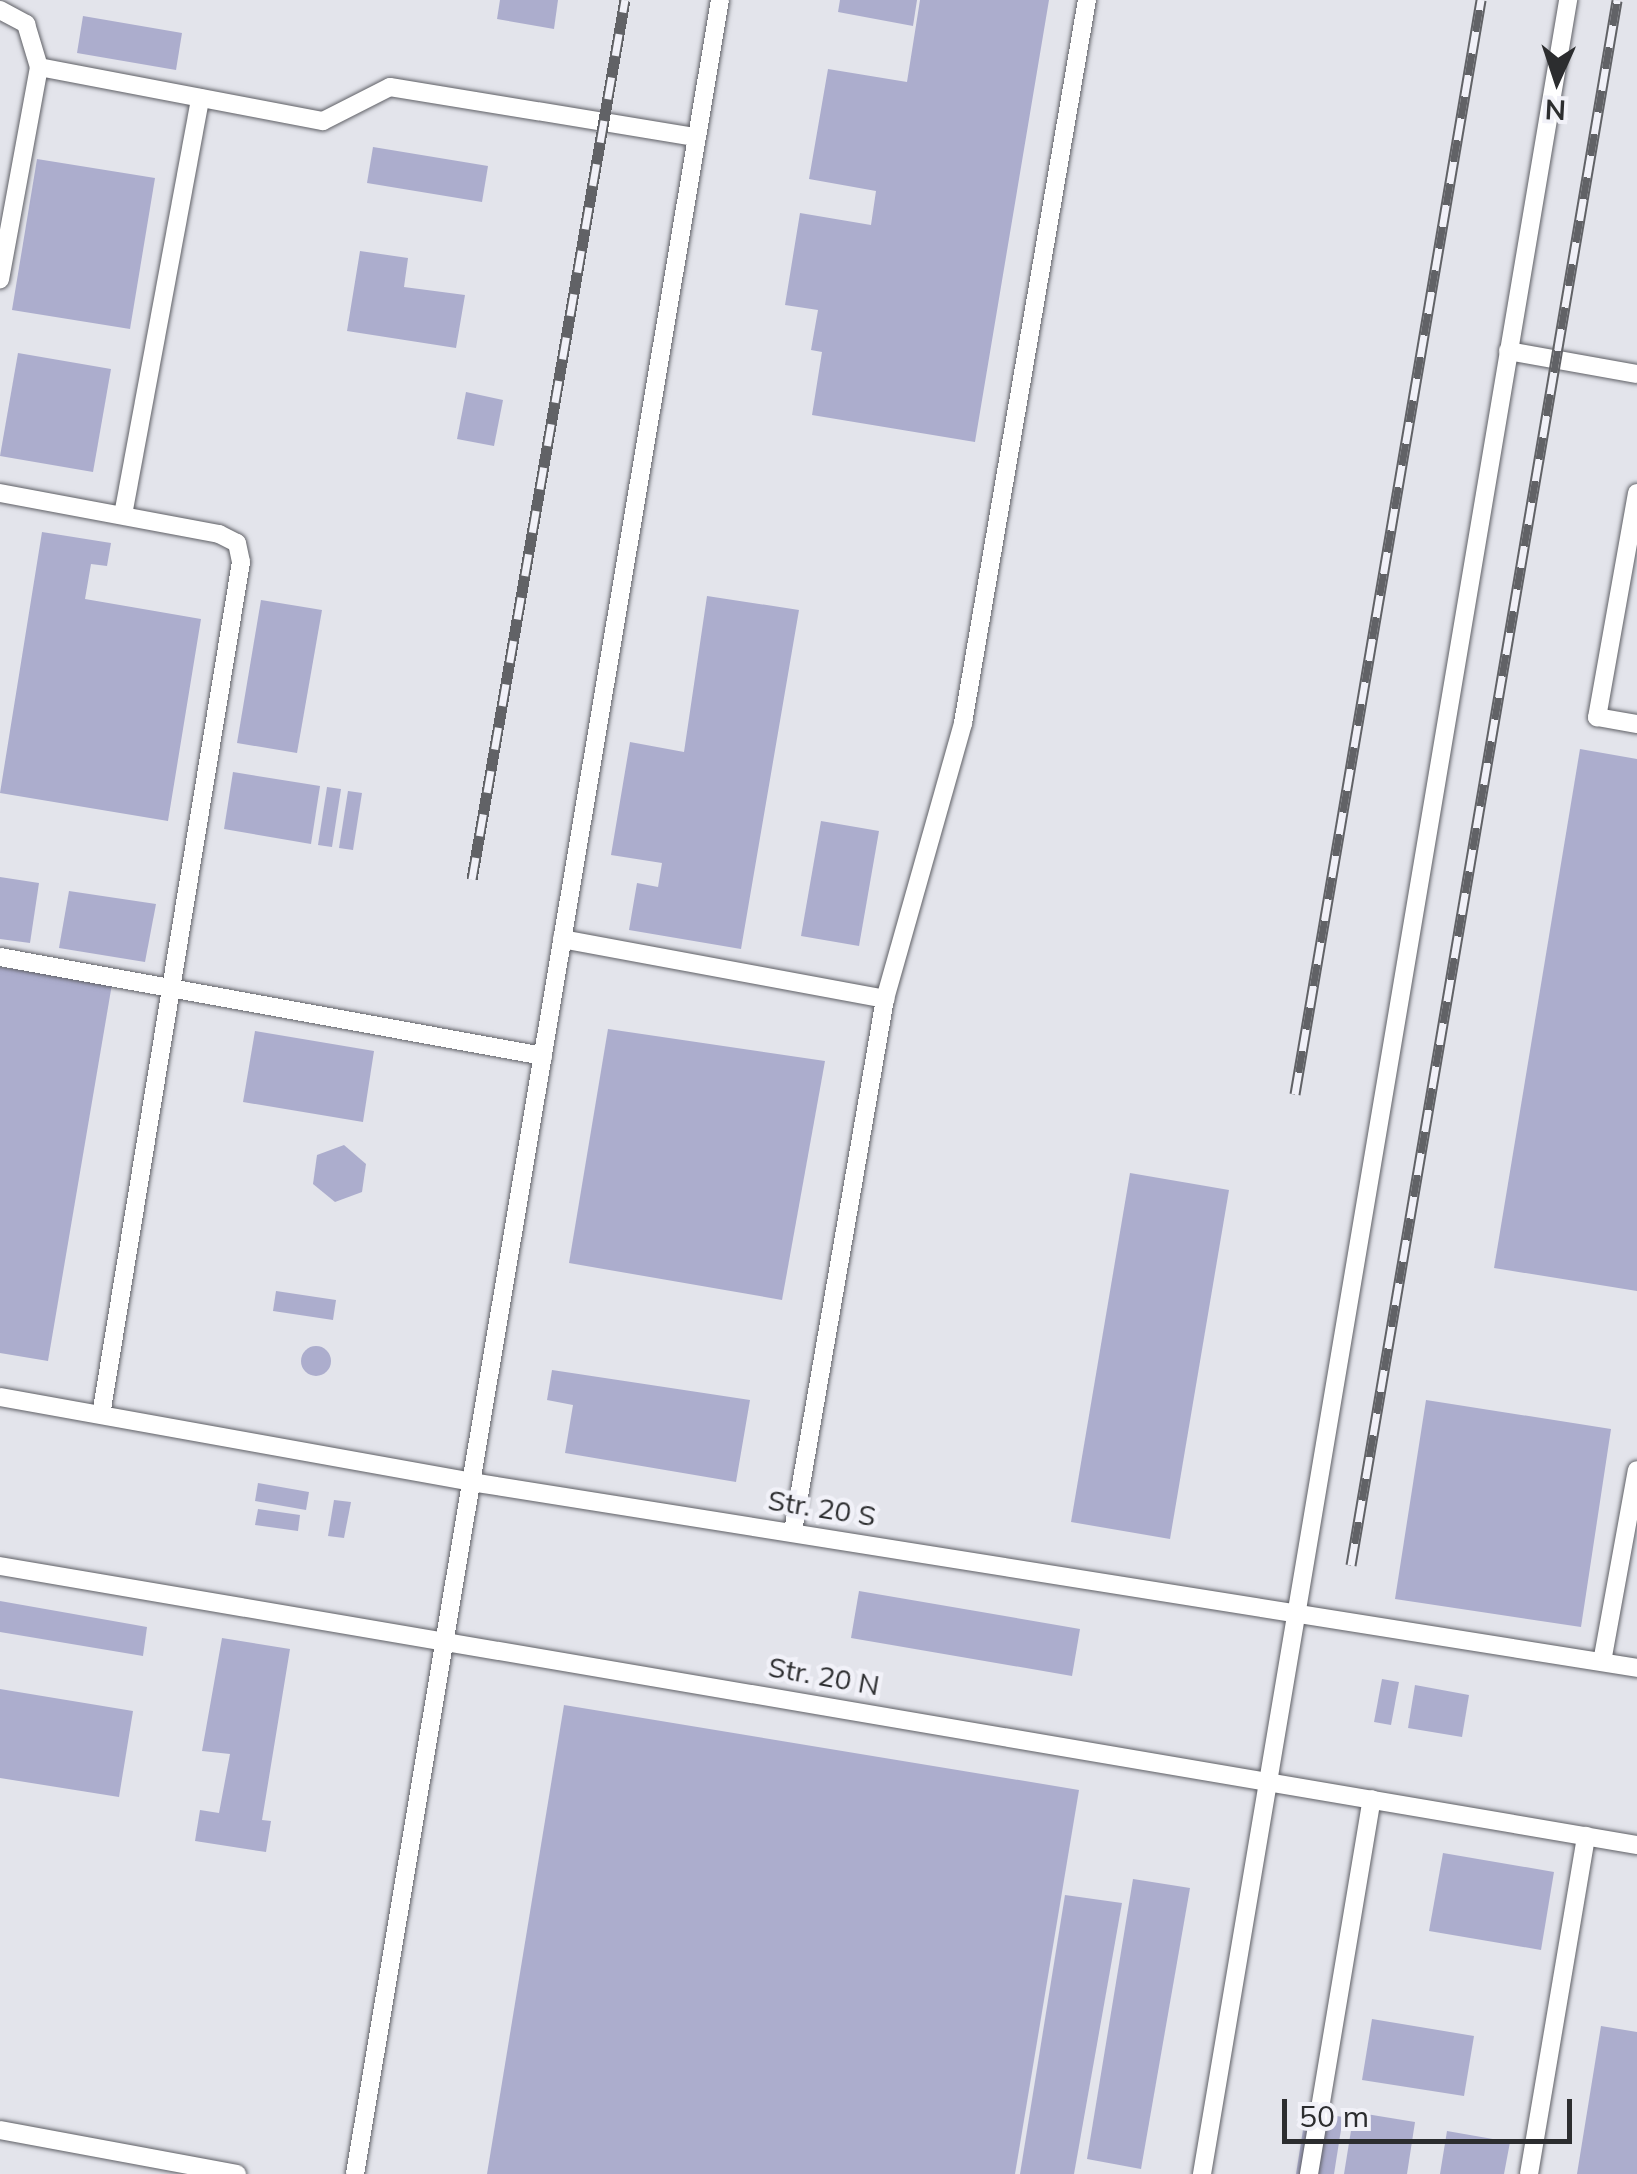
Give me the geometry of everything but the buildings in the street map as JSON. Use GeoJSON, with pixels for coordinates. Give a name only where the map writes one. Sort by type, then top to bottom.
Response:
{"type":"FeatureCollection","features":[{"type":"Feature","properties":{"kind":"lane"},"geometry":{"type":"LineString","coordinates":[[355,2174],[720,0]]}},
{"type":"Feature","properties":{"kind":"lane"},"geometry":{"type":"LineString","coordinates":[[792,1531],[885,999],[963,724],[1087,0]]}},
{"type":"Feature","properties":{"kind":"lane"},"geometry":{"type":"LineString","coordinates":[[1202,2174],[1568,0]]}},
{"type":"Feature","properties":{"kind":"lane"},"geometry":{"type":"LineString","coordinates":[[0,10],[26,24],[39,67],[0,279]]}},
{"type":"Feature","properties":{"kind":"lane"},"geometry":{"type":"LineString","coordinates":[[39,67],[323,121],[390,87],[697,137]]}},
{"type":"Feature","properties":{"kind":"lane"},"geometry":{"type":"LineString","coordinates":[[123,515],[200,98]]}},
{"type":"Feature","properties":{"kind":"lane"},"geometry":{"type":"LineString","coordinates":[[1508,351],[1637,374]]}},
{"type":"Feature","properties":{"kind":"lane"},"geometry":{"type":"LineString","coordinates":[[0,494],[219,534],[237,543],[240,562],[102,1415]]}},
{"type":"Feature","properties":{"kind":"lane"},"geometry":{"type":"LineString","coordinates":[[1637,494],[1598,717],[1637,724]]}},
{"type":"Feature","properties":{"kind":"lane"},"geometry":{"type":"LineString","coordinates":[[562,939],[885,999]]}},
{"type":"Feature","properties":{"kind":"lane"},"geometry":{"type":"LineString","coordinates":[[0,958],[543,1056]]}},
{"type":"Feature","properties":{"kind":"lane","name":"Str. 20 S"},"geometry":{"type":"LineString","coordinates":[[0,1397],[471,1482],[1637,1668]]}},
{"type":"Feature","properties":{"kind":"lane"},"geometry":{"type":"LineString","coordinates":[[1602,1662],[1637,1470]]}},
{"type":"Feature","properties":{"kind":"lane","name":"Str. 20 N"},"geometry":{"type":"LineString","coordinates":[[0,1566],[445,1638],[1637,1844]]}},
{"type":"Feature","properties":{"kind":"lane"},"geometry":{"type":"LineString","coordinates":[[1309,2174],[1372,1798]]}},
{"type":"Feature","properties":{"kind":"lane"},"geometry":{"type":"LineString","coordinates":[[1529,2174],[1586,1836]]}},
{"type":"Feature","properties":{"kind":"lane"},"geometry":{"type":"LineString","coordinates":[[0,2130],[238,2174]]}},
{"type":"Feature","properties":{"kind":"railway"},"geometry":{"type":"LineString","coordinates":[[472,879],[625,0]]}},
{"type":"Feature","properties":{"kind":"railway"},"geometry":{"type":"LineString","coordinates":[[1295,1094],[1481,0]]}},
{"type":"Feature","properties":{"kind":"railway"},"geometry":{"type":"LineString","coordinates":[[1351,1565],[1617,0]]}}]}
